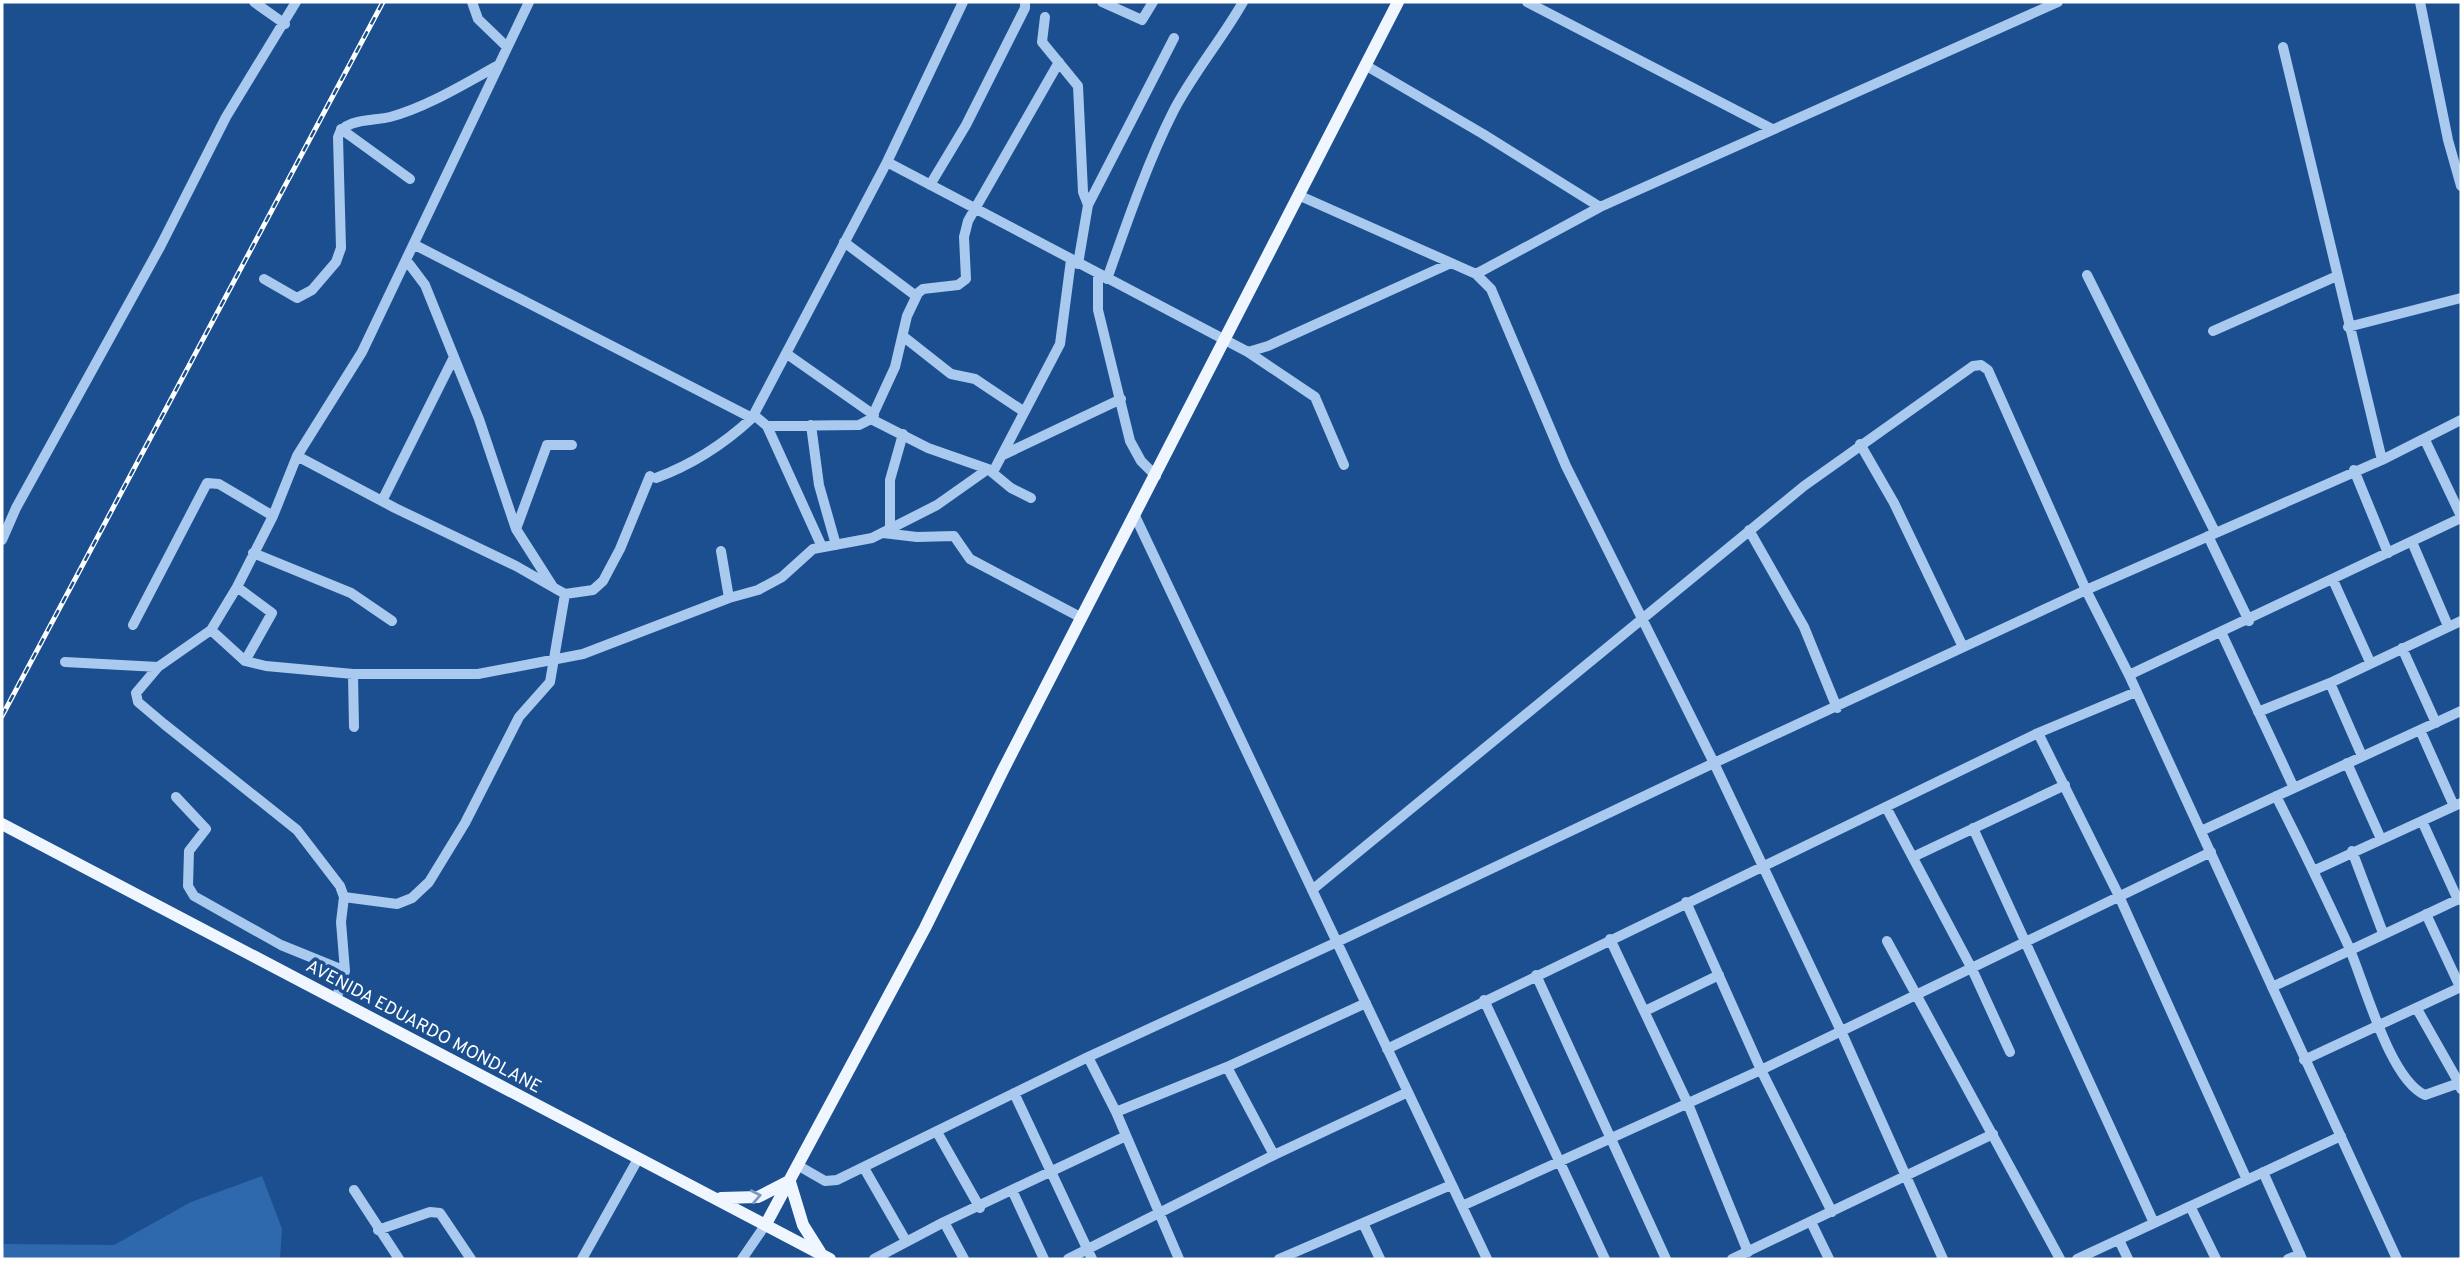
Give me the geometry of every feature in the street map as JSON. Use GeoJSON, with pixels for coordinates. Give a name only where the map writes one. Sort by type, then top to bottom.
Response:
{"type":"FeatureCollection","features":[{"type":"Feature","properties":{"kind":"main road"},"geometry":{"type":"LineString","coordinates":[[766,1224],[925,928],[1398,2]]}},
{"type":"Feature","properties":{"kind":"main road","name":"AVENIDA EDUARDO MONDLANE"},"geometry":{"type":"LineString","coordinates":[[2,824],[825,1256]]}},
{"type":"Feature","properties":{"kind":"main road"},"geometry":{"type":"LineString","coordinates":[[717,1198],[758,1197],[791,1181]]}},
{"type":"Feature","properties":{"kind":"main road"},"geometry":{"type":"LineString","coordinates":[[791,1181],[803,1225],[825,1256]]}},
{"type":"Feature","properties":{"kind":"street"},"geometry":{"type":"LineString","coordinates":[[254,2],[285,24]]}},
{"type":"Feature","properties":{"kind":"street"},"geometry":{"type":"LineString","coordinates":[[2,540],[16,508],[160,247],[226,117],[296,2]]}},
{"type":"Feature","properties":{"kind":"street"},"geometry":{"type":"LineString","coordinates":[[472,2],[478,19],[506,46]]}},
{"type":"Feature","properties":{"kind":"street"},"geometry":{"type":"LineString","coordinates":[[335,1000],[345,971],[341,922],[344,897],[333,877],[297,830],[138,702],[136,693],[159,667],[211,630],[237,587],[273,516],[297,456],[362,352],[529,2]]}},
{"type":"Feature","properties":{"kind":"street"},"geometry":{"type":"LineString","coordinates":[[297,456],[382,501],[484,549],[560,592],[593,590],[603,581],[620,549],[653,477],[703,455],[733,436],[753,417],[887,162],[963,2]]}},
{"type":"Feature","properties":{"kind":"street"},"geometry":{"type":"LineString","coordinates":[[930,185],[979,100],[1025,8],[1025,2]]}},
{"type":"Feature","properties":{"kind":"street"},"geometry":{"type":"LineString","coordinates":[[1102,2],[1142,20],[1153,2]]}},
{"type":"Feature","properties":{"kind":"street"},"geometry":{"type":"LineString","coordinates":[[1156,476],[1135,452],[1098,310],[1102,277],[1173,112],[1194,74],[1215,48],[1243,2]]}},
{"type":"Feature","properties":{"kind":"street"},"geometry":{"type":"LineString","coordinates":[[1527,2],[1772,130]]}},
{"type":"Feature","properties":{"kind":"street"},"geometry":{"type":"LineString","coordinates":[[1476,274],[1600,207],[2058,2]]}},
{"type":"Feature","properties":{"kind":"street"},"geometry":{"type":"LineString","coordinates":[[2420,2],[2448,140],[2461,186]]}},
{"type":"Feature","properties":{"kind":"street"},"geometry":{"type":"LineString","coordinates":[[1045,17],[1042,42],[1078,86],[1083,192],[1088,205]]}},
{"type":"Feature","properties":{"kind":"street"},"geometry":{"type":"LineString","coordinates":[[211,630],[245,660],[266,666],[353,674],[478,674],[552,662],[637,636],[729,598],[771,584],[804,556],[822,547],[855,543],[886,531],[937,505],[990,471],[1003,455],[1063,335],[1088,205],[1174,38]]}},
{"type":"Feature","properties":{"kind":"street"},"geometry":{"type":"LineString","coordinates":[[2283,47],[2382,460]]}},
{"type":"Feature","properties":{"kind":"street"},"geometry":{"type":"LineString","coordinates":[[415,245],[768,426],[859,425],[873,417],[895,367],[904,337],[906,316],[916,296],[923,289],[964,283],[967,271],[964,237],[974,209],[1059,62]]}},
{"type":"Feature","properties":{"kind":"street"},"geometry":{"type":"LineString","coordinates":[[264,279],[297,298],[312,290],[336,262],[343,236],[338,174],[338,137],[341,129],[350,124],[394,116],[498,65]]}},
{"type":"Feature","properties":{"kind":"street"},"geometry":{"type":"LineString","coordinates":[[1365,65],[1600,207]]}},
{"type":"Feature","properties":{"kind":"street"},"geometry":{"type":"LineString","coordinates":[[341,129],[410,179]]}},
{"type":"Feature","properties":{"kind":"street"},"geometry":{"type":"LineString","coordinates":[[887,162],[1224,342],[1248,352],[1315,397],[1344,465]]}},
{"type":"Feature","properties":{"kind":"street"},"geometry":{"type":"LineString","coordinates":[[1298,195],[1476,274],[1491,289],[1566,466],[1714,763],[1841,1031],[1943,1259]]}},
{"type":"Feature","properties":{"kind":"street"},"geometry":{"type":"LineString","coordinates":[[844,242],[916,296]]}},
{"type":"Feature","properties":{"kind":"street"},"geometry":{"type":"LineString","coordinates":[[344,897],[397,904],[412,898],[429,883],[465,823],[519,717],[550,682],[560,592],[516,529],[479,419],[425,285],[407,261]]}},
{"type":"Feature","properties":{"kind":"street"},"geometry":{"type":"LineString","coordinates":[[1248,352],[1268,346],[1451,263]]}},
{"type":"Feature","properties":{"kind":"street"},"geometry":{"type":"LineString","coordinates":[[2087,275],[2212,534],[2249,621]]}},
{"type":"Feature","properties":{"kind":"street"},"geometry":{"type":"LineString","coordinates":[[2213,331],[2337,276]]}},
{"type":"Feature","properties":{"kind":"street"},"geometry":{"type":"LineString","coordinates":[[2348,327],[2461,298]]}},
{"type":"Feature","properties":{"kind":"street"},"geometry":{"type":"LineString","coordinates":[[904,337],[951,374],[975,379],[1023,411]]}},
{"type":"Feature","properties":{"kind":"street"},"geometry":{"type":"LineString","coordinates":[[787,354],[873,417],[928,448],[990,471],[1011,488],[1031,498]]}},
{"type":"Feature","properties":{"kind":"street"},"geometry":{"type":"LineString","coordinates":[[382,501],[454,357]]}},
{"type":"Feature","properties":{"kind":"street"},"geometry":{"type":"LineString","coordinates":[[1312,890],[1749,530],[1860,444],[1973,366],[1981,365],[1988,370],[2086,590],[2137,692],[2397,1259]]}},
{"type":"Feature","properties":{"kind":"street"},"geometry":{"type":"LineString","coordinates":[[1003,455],[1121,399]]}},
{"type":"Feature","properties":{"kind":"street"},"geometry":{"type":"LineString","coordinates":[[799,1166],[825,1181],[837,1180],[864,1168],[1088,1057],[1714,763],[2086,590],[2426,440],[2461,420]]}},
{"type":"Feature","properties":{"kind":"street"},"geometry":{"type":"LineString","coordinates":[[811,425],[819,485],[836,545]]}},
{"type":"Feature","properties":{"kind":"street"},"geometry":{"type":"LineString","coordinates":[[768,426],[822,547]]}},
{"type":"Feature","properties":{"kind":"street"},"geometry":{"type":"LineString","coordinates":[[886,531],[890,480],[903,434]]}},
{"type":"Feature","properties":{"kind":"street"},"geometry":{"type":"LineString","coordinates":[[2129,676],[2222,634],[2461,517],[2426,440]]}},
{"type":"Feature","properties":{"kind":"street"},"geometry":{"type":"LineString","coordinates":[[1860,444],[1894,503],[1963,647]]}},
{"type":"Feature","properties":{"kind":"street"},"geometry":{"type":"LineString","coordinates":[[516,529],[547,445],[572,445]]}},
{"type":"Feature","properties":{"kind":"street"},"geometry":{"type":"LineString","coordinates":[[2354,470],[2388,553]]}},
{"type":"Feature","properties":{"kind":"street"},"geometry":{"type":"LineString","coordinates":[[133,625],[207,483],[219,484],[273,516]]}},
{"type":"Feature","properties":{"kind":"street"},"geometry":{"type":"LineString","coordinates":[[1135,516],[1406,1093],[1487,1259]]}},
{"type":"Feature","properties":{"kind":"street"},"geometry":{"type":"LineString","coordinates":[[1749,530],[1804,628],[1837,708]]}},
{"type":"Feature","properties":{"kind":"street"},"geometry":{"type":"LineString","coordinates":[[886,531],[917,537],[954,536],[971,559],[1082,618]]}},
{"type":"Feature","properties":{"kind":"street"},"geometry":{"type":"LineString","coordinates":[[2412,542],[2448,626]]}},
{"type":"Feature","properties":{"kind":"street"},"geometry":{"type":"LineString","coordinates":[[721,551],[729,598]]}},
{"type":"Feature","properties":{"kind":"street"},"geometry":{"type":"LineString","coordinates":[[253,553],[351,593],[393,621]]}},
{"type":"Feature","properties":{"kind":"street"},"geometry":{"type":"LineString","coordinates":[[2333,580],[2370,662]]}},
{"type":"Feature","properties":{"kind":"street"},"geometry":{"type":"LineString","coordinates":[[237,587],[272,613],[245,660]]}},
{"type":"Feature","properties":{"kind":"street"},"geometry":{"type":"LineString","coordinates":[[2258,712],[2330,683],[2461,621]]}},
{"type":"Feature","properties":{"kind":"street"},"geometry":{"type":"LineString","coordinates":[[2222,634],[2294,788]]}},
{"type":"Feature","properties":{"kind":"street"},"geometry":{"type":"LineString","coordinates":[[2402,648],[2436,723]]}},
{"type":"Feature","properties":{"kind":"street"},"geometry":{"type":"LineString","coordinates":[[65,662],[159,667]]}},
{"type":"Feature","properties":{"kind":"street"},"geometry":{"type":"LineString","coordinates":[[353,674],[354,727]]}},
{"type":"Feature","properties":{"kind":"street"},"geometry":{"type":"LineString","coordinates":[[2330,683],[2362,756]]}},
{"type":"Feature","properties":{"kind":"street"},"geometry":{"type":"LineString","coordinates":[[1387,1049],[1686,902],[1887,809],[2038,733],[2137,692]]}},
{"type":"Feature","properties":{"kind":"street"},"geometry":{"type":"LineString","coordinates":[[2200,831],[2461,711]]}},
{"type":"Feature","properties":{"kind":"street"},"geometry":{"type":"LineString","coordinates":[[2313,871],[2458,804],[2420,730]]}},
{"type":"Feature","properties":{"kind":"street"},"geometry":{"type":"LineString","coordinates":[[2038,733],[2119,896],[2247,1180]]}},
{"type":"Feature","properties":{"kind":"street"},"geometry":{"type":"LineString","coordinates":[[2347,762],[2381,839]]}},
{"type":"Feature","properties":{"kind":"street"},"geometry":{"type":"LineString","coordinates":[[1913,857],[2065,785]]}},
{"type":"Feature","properties":{"kind":"street"},"geometry":{"type":"LineString","coordinates":[[2276,796],[2350,950],[2378,1027],[2418,1091],[2426,1095],[2460,1086],[2417,1009]]}},
{"type":"Feature","properties":{"kind":"street"},"geometry":{"type":"LineString","coordinates":[[176,797],[206,829],[189,851],[188,886],[194,896],[281,945],[345,971]]}},
{"type":"Feature","properties":{"kind":"street"},"geometry":{"type":"LineString","coordinates":[[1887,809],[1972,969],[2010,1052]]}},
{"type":"Feature","properties":{"kind":"street"},"geometry":{"type":"LineString","coordinates":[[2272,987],[2460,899],[2422,821]]}},
{"type":"Feature","properties":{"kind":"street"},"geometry":{"type":"LineString","coordinates":[[1973,828],[2154,1223]]}},
{"type":"Feature","properties":{"kind":"street"},"geometry":{"type":"LineString","coordinates":[[2352,851],[2384,933]]}},
{"type":"Feature","properties":{"kind":"street"},"geometry":{"type":"LineString","coordinates":[[1462,1206],[1760,1070],[2211,852]]}},
{"type":"Feature","properties":{"kind":"street"},"geometry":{"type":"LineString","coordinates":[[1686,902],[1760,1070],[1832,1212]]}},
{"type":"Feature","properties":{"kind":"street"},"geometry":{"type":"LineString","coordinates":[[2304,1060],[2461,987],[2426,914]]}},
{"type":"Feature","properties":{"kind":"street"},"geometry":{"type":"LineString","coordinates":[[1609,939],[1688,1104],[1748,1252]]}},
{"type":"Feature","properties":{"kind":"street"},"geometry":{"type":"LineString","coordinates":[[1887,941],[2060,1259]]}},
{"type":"Feature","properties":{"kind":"street"},"geometry":{"type":"LineString","coordinates":[[1536,975],[1666,1259]]}},
{"type":"Feature","properties":{"kind":"street"},"geometry":{"type":"LineString","coordinates":[[1645,1011],[1719,975]]}},
{"type":"Feature","properties":{"kind":"street"},"geometry":{"type":"LineString","coordinates":[[1484,1000],[1605,1259]]}},
{"type":"Feature","properties":{"kind":"street"},"geometry":{"type":"LineString","coordinates":[[1116,1112],[1227,1067],[1366,1003]]}},
{"type":"Feature","properties":{"kind":"street"},"geometry":{"type":"LineString","coordinates":[[1088,1057],[1116,1112],[1179,1259]]}},
{"type":"Feature","properties":{"kind":"street"},"geometry":{"type":"LineString","coordinates":[[1227,1067],[1274,1155]]}},
{"type":"Feature","properties":{"kind":"street"},"geometry":{"type":"LineString","coordinates":[[1014,1093],[1090,1255]]}},
{"type":"Feature","properties":{"kind":"street"},"geometry":{"type":"LineString","coordinates":[[1068,1259],[1090,1255],[1274,1155],[1406,1093]]}},
{"type":"Feature","properties":{"kind":"street"},"geometry":{"type":"LineString","coordinates":[[937,1132],[980,1208]]}},
{"type":"Feature","properties":{"kind":"street"},"geometry":{"type":"LineString","coordinates":[[1732,1259],[1906,1178],[1993,1134]]}},
{"type":"Feature","properties":{"kind":"street"},"geometry":{"type":"LineString","coordinates":[[874,1259],[944,1222],[980,1208],[1126,1136]]}},
{"type":"Feature","properties":{"kind":"street"},"geometry":{"type":"LineString","coordinates":[[2077,1259],[2341,1136]]}},
{"type":"Feature","properties":{"kind":"street"},"geometry":{"type":"LineString","coordinates":[[582,1259],[638,1159]]}},
{"type":"Feature","properties":{"kind":"street"},"geometry":{"type":"LineString","coordinates":[[864,1168],[906,1241]]}},
{"type":"Feature","properties":{"kind":"street"},"geometry":{"type":"LineString","coordinates":[[2263,1172],[2301,1257],[2288,1259]]}},
{"type":"Feature","properties":{"kind":"street"},"geometry":{"type":"LineString","coordinates":[[1279,1259],[1451,1185]]}},
{"type":"Feature","properties":{"kind":"street"},"geometry":{"type":"LineString","coordinates":[[354,1190],[399,1259]]}},
{"type":"Feature","properties":{"kind":"street"},"geometry":{"type":"LineString","coordinates":[[1012,1190],[1044,1259]]}},
{"type":"Feature","properties":{"kind":"street"},"geometry":{"type":"LineString","coordinates":[[2191,1208],[2216,1259]]}},
{"type":"Feature","properties":{"kind":"street"},"geometry":{"type":"LineString","coordinates":[[378,1230],[435,1211],[445,1216],[471,1259]]}},
{"type":"Feature","properties":{"kind":"street"},"geometry":{"type":"LineString","coordinates":[[944,1222],[964,1259]]}},
{"type":"Feature","properties":{"kind":"street"},"geometry":{"type":"LineString","coordinates":[[1811,1222],[1829,1259]]}},
{"type":"Feature","properties":{"kind":"street"},"geometry":{"type":"LineString","coordinates":[[1363,1223],[1380,1259]]}},
{"type":"Feature","properties":{"kind":"street"},"geometry":{"type":"LineString","coordinates":[[742,1259],[766,1224]]}},
{"type":"Feature","properties":{"kind":"street"},"geometry":{"type":"LineString","coordinates":[[2119,1240],[2128,1259]]}},
{"type":"Feature","properties":{"kind":"shaded area"},"geometry":{"type":"Polygon","coordinates":[[[262,1176],[282,1229],[280,1259],[2,1259],[4,1244],[114,1245],[191,1202],[262,1176]]]}},
{"type":"Feature","properties":{"kind":"railway"},"geometry":{"type":"LineString","coordinates":[[2,716],[383,2]]}}]}
